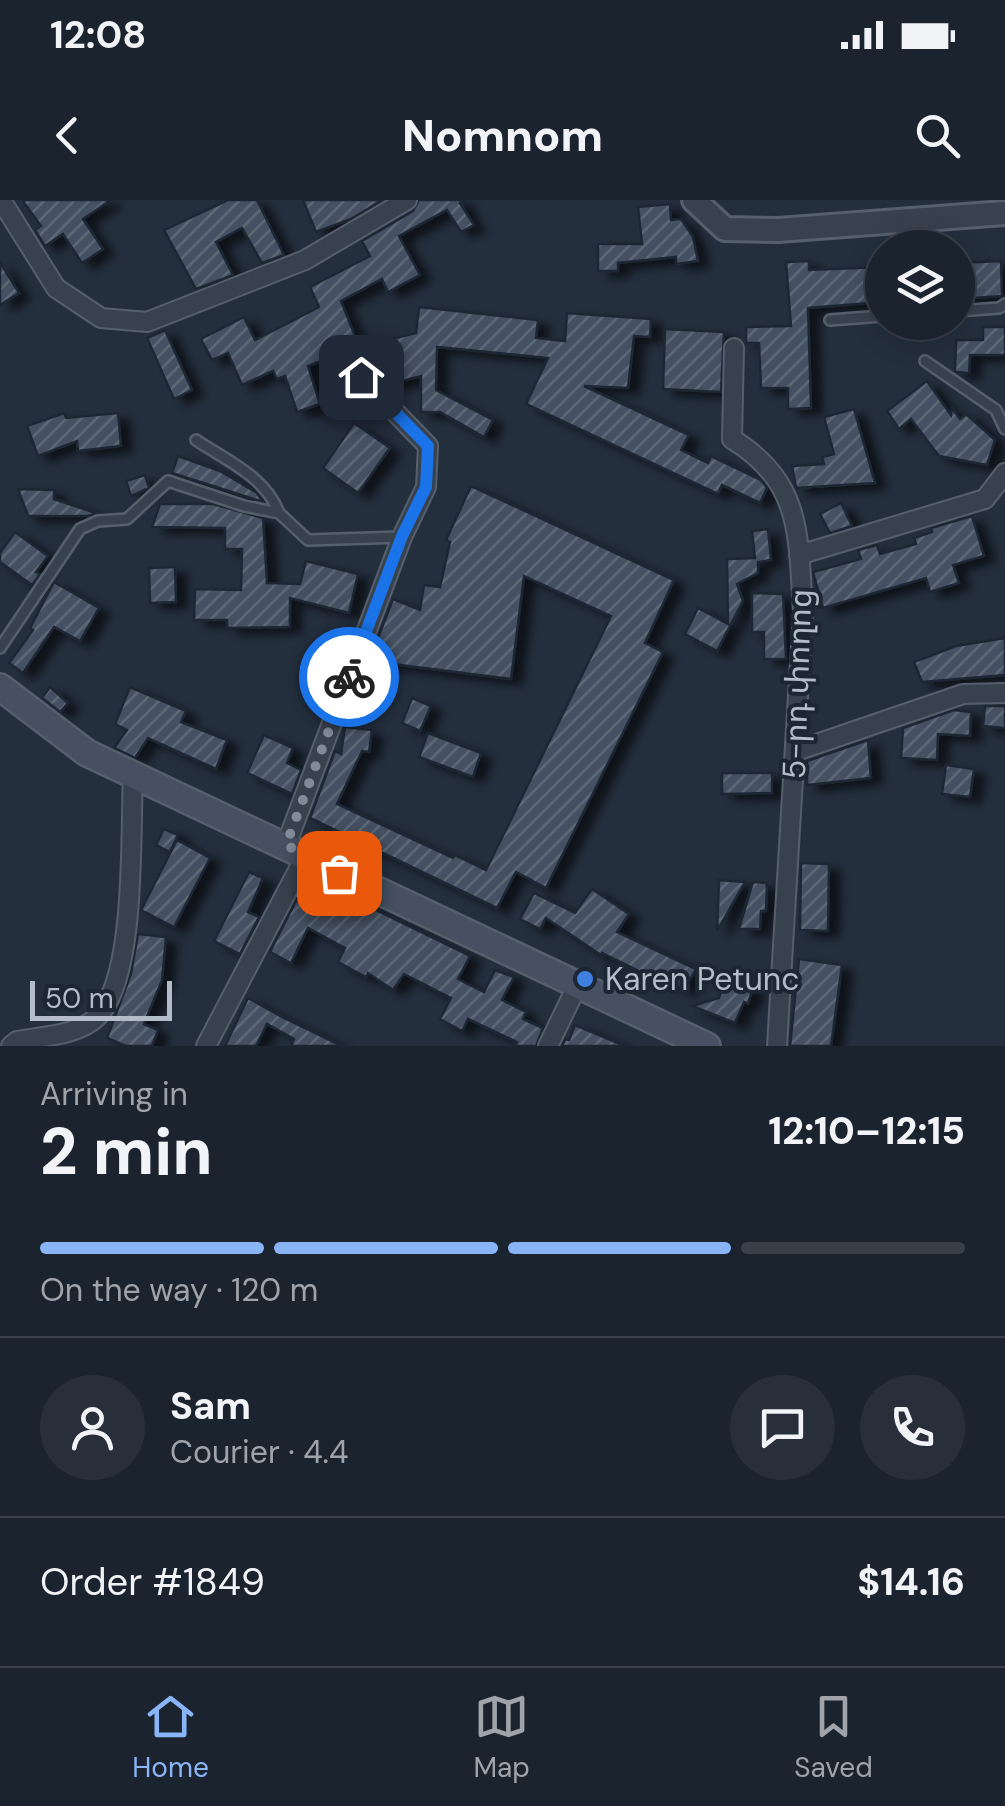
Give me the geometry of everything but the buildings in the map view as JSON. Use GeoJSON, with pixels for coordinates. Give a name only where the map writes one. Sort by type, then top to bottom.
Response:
{"type":"FeatureCollection","features":[{"type":"Feature","properties":{"kind":"main road"},"geometry":{"type":"LineString","coordinates":[[0,687],[86,752],[133,776],[707,1046]]}},
{"type":"Feature","properties":{"kind":"street"},"geometry":{"type":"LineString","coordinates":[[1,200],[56,288],[100,318],[147,322],[305,260],[406,200]]}},
{"type":"Feature","properties":{"kind":"street"},"geometry":{"type":"LineString","coordinates":[[694,200],[724,229],[778,230],[997,209]]}},
{"type":"Feature","properties":{"kind":"street","name":"5-րդ փողոց"},"geometry":{"type":"LineString","coordinates":[[734,348],[732,439],[757,454],[778,476],[800,540],[803,612],[777,1046]]}},
{"type":"Feature","properties":{"kind":"street"},"geometry":{"type":"LineString","coordinates":[[206,1046],[296,851],[402,536],[426,487],[428,446],[361,377]]}},
{"type":"Feature","properties":{"kind":"street"},"geometry":{"type":"LineString","coordinates":[[799,555],[985,499],[1005,472]]}},
{"type":"Feature","properties":{"kind":"street"},"geometry":{"type":"LineString","coordinates":[[796,751],[964,694],[1005,693]]}},
{"type":"Feature","properties":{"kind":"street"},"geometry":{"type":"LineString","coordinates":[[11,1046],[79,1029],[98,1016],[114,986],[125,949],[133,776]]}},
{"type":"Feature","properties":{"kind":"street"},"geometry":{"type":"LineString","coordinates":[[548,1046],[577,986]]}},
{"type":"Feature","properties":{"kind":"lane"},"geometry":{"type":"LineString","coordinates":[[975,310],[1005,304]]}},
{"type":"Feature","properties":{"kind":"lane"},"geometry":{"type":"LineString","coordinates":[[830,320],[865,317]]}},
{"type":"Feature","properties":{"kind":"lane"},"geometry":{"type":"LineString","coordinates":[[924,361],[996,410],[1005,429]]}},
{"type":"Feature","properties":{"kind":"lane"},"geometry":{"type":"LineString","coordinates":[[196,440],[257,478],[272,494],[279,512],[308,540],[402,536]]}},
{"type":"Feature","properties":{"kind":"lane"},"geometry":{"type":"LineString","coordinates":[[0,648],[80,529],[92,523],[126,518],[168,482],[244,506],[279,512]]}},
{"type":"Feature","properties":{"kind":"way so far"},"geometry":{"type":"LineString","coordinates":[[339,873],[286,845],[349,677]]}},
{"type":"Feature","properties":{"kind":"place","name":"Karen Petunc"},"geometry":{"type":"Point","coordinates":[585,979]}},
{"type":"Feature","properties":{"kind":"route"},"geometry":{"type":"LineString","coordinates":[[349,677],[402,536],[426,487],[428,446],[361,377]]}}]}
